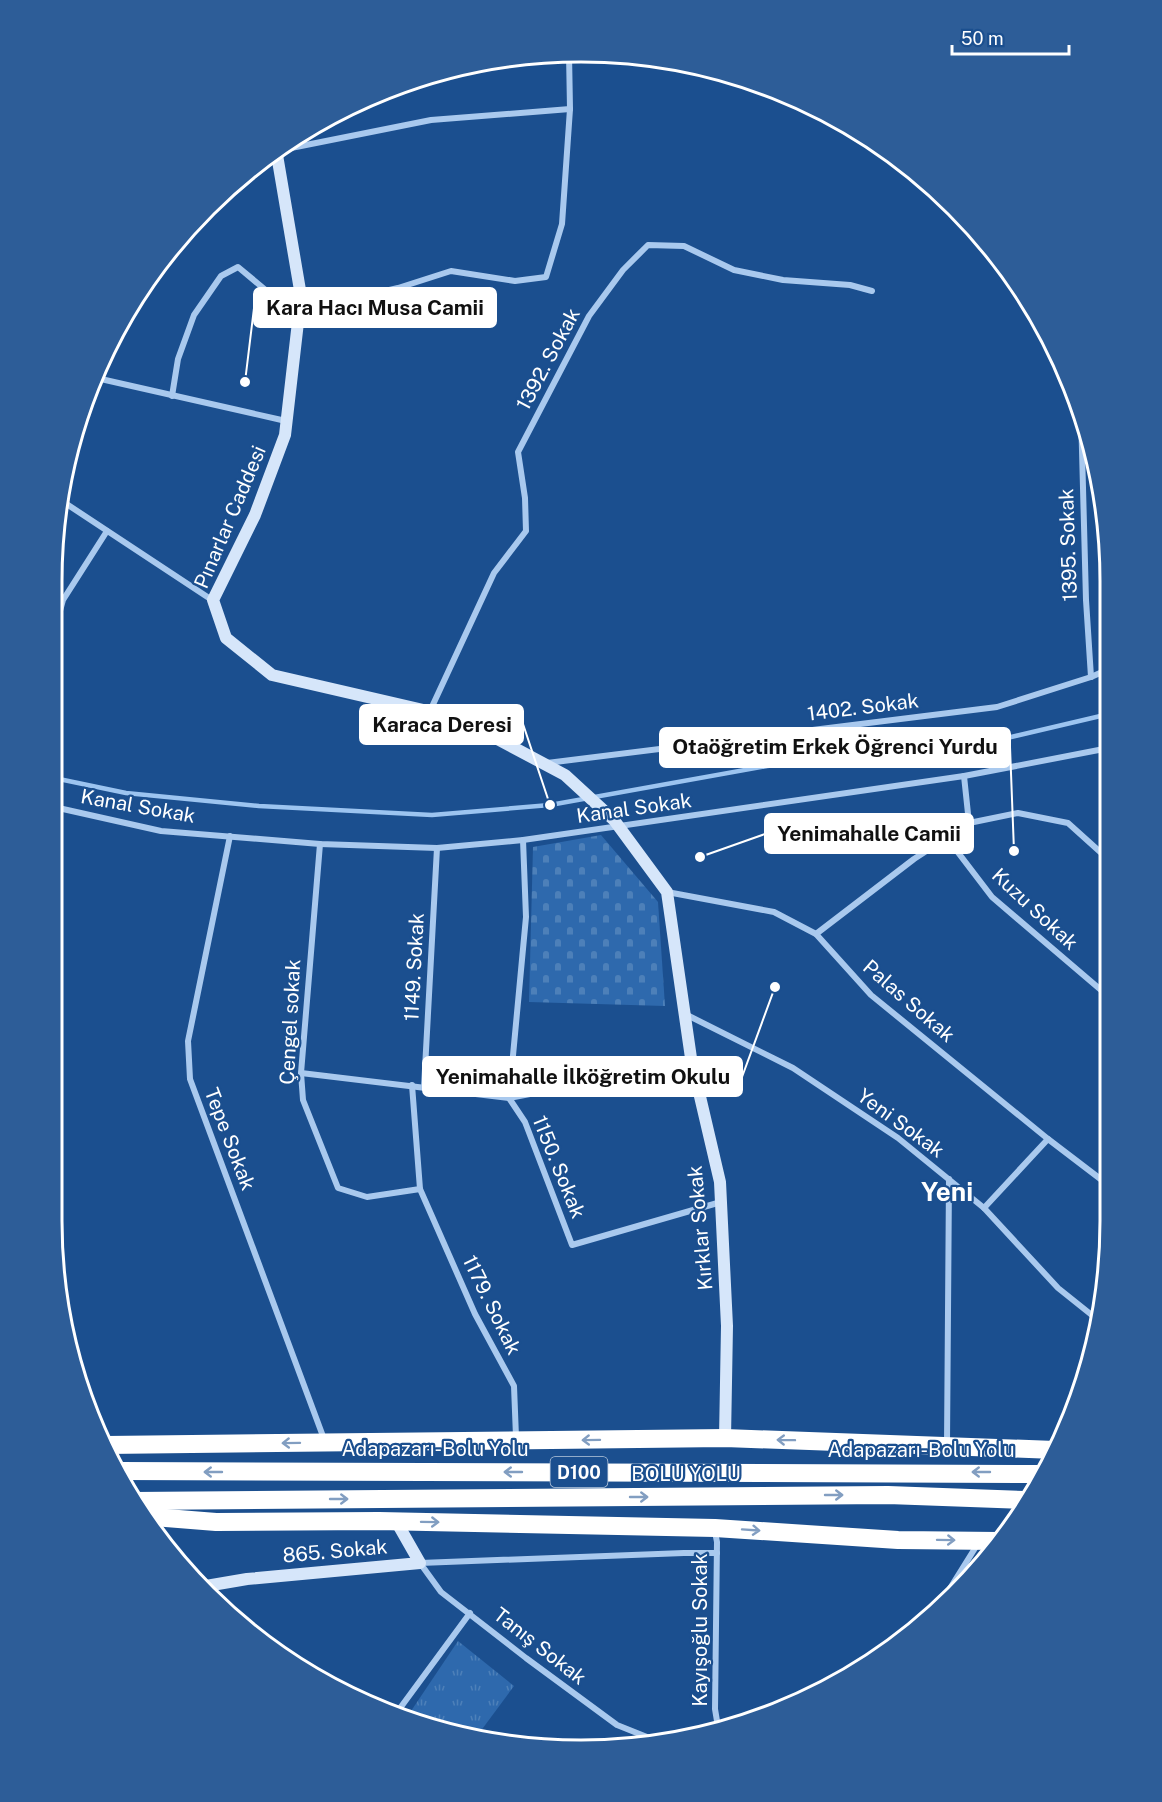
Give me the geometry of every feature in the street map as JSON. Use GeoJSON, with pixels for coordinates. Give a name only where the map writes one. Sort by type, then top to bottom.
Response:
{"type":"FeatureCollection","features":[{"type":"Feature","properties":{"kind":"highway"},"geometry":{"type":"LineString","coordinates":[[112,1445],[726,1438],[1048,1450]]}},
{"type":"Feature","properties":{"kind":"highway"},"geometry":{"type":"LineString","coordinates":[[118,1456],[212,1444]]}},
{"type":"Feature","properties":{"kind":"highway","name":"Adapazarı-Bolu Yolu"},"geometry":{"type":"LineString","coordinates":[[126,1472],[1035,1474]]}},
{"type":"Feature","properties":{"kind":"highway","name":"BOLU YOLU"},"geometry":{"type":"LineString","coordinates":[[143,1501],[888,1495],[1019,1500]]}},
{"type":"Feature","properties":{"kind":"highway"},"geometry":{"type":"LineString","coordinates":[[154,1517],[216,1522],[288,1521]]}},
{"type":"Feature","properties":{"kind":"highway"},"geometry":{"type":"LineString","coordinates":[[158,1522],[396,1521],[715,1528],[898,1540],[990,1541]]}},
{"type":"Feature","properties":{"kind":"street"},"geometry":{"type":"LineString","coordinates":[[172,396],[178,359],[194,315],[221,276],[238,267],[298,317],[338,302],[398,288],[451,271],[515,281],[546,277],[561,224],[570,109],[569,62]]}},
{"type":"Feature","properties":{"kind":"street"},"geometry":{"type":"LineString","coordinates":[[297,146],[431,120],[570,109]]}},
{"type":"Feature","properties":{"kind":"street","name":"Pınarlar Caddesi"},"geometry":{"type":"LineString","coordinates":[[278,160],[301,296],[285,435],[255,515],[213,600],[226,638],[272,675],[458,718],[566,775],[616,824]]}},
{"type":"Feature","properties":{"kind":"street","name":"1392. Sokak"},"geometry":{"type":"LineString","coordinates":[[430,712],[494,573],[526,531],[525,498],[518,452],[589,316],[623,270],[648,245],[684,246],[734,270],[773,278],[850,285],[872,291]]}},
{"type":"Feature","properties":{"kind":"street"},"geometry":{"type":"LineString","coordinates":[[102,379],[287,422]]}},
{"type":"Feature","properties":{"kind":"street","name":"1395. Sokak"},"geometry":{"type":"LineString","coordinates":[[1082,443],[1086,600],[1091,677]]}},
{"type":"Feature","properties":{"kind":"street"},"geometry":{"type":"LineString","coordinates":[[67,505],[213,600]]}},
{"type":"Feature","properties":{"kind":"street"},"geometry":{"type":"LineString","coordinates":[[62,604],[107,531]]}},
{"type":"Feature","properties":{"kind":"street","name":"1402. Sokak"},"geometry":{"type":"LineString","coordinates":[[544,764],[997,707],[1100,673]]}},
{"type":"Feature","properties":{"kind":"street","name":"Kanal Sokak"},"geometry":{"type":"LineString","coordinates":[[62,809],[161,831],[320,844],[437,848],[523,840],[616,824],[964,776],[1100,750]]}},
{"type":"Feature","properties":{"kind":"street"},"geometry":{"type":"LineString","coordinates":[[964,776],[969,823]]}},
{"type":"Feature","properties":{"kind":"street"},"geometry":{"type":"LineString","coordinates":[[816,934],[914,859],[969,823],[1018,813],[1068,823],[1100,852]]}},
{"type":"Feature","properties":{"kind":"street","name":"Kırklar Sokak"},"geometry":{"type":"LineString","coordinates":[[616,824],[667,892],[691,1058],[720,1182],[727,1326],[726,1438]]}},
{"type":"Feature","properties":{"kind":"street","name":"Tepe Sokak"},"geometry":{"type":"LineString","coordinates":[[230,836],[188,1041],[190,1079],[326,1443]]}},
{"type":"Feature","properties":{"kind":"street","name":"Kuzu Sokak"},"geometry":{"type":"LineString","coordinates":[[947,838],[992,897],[1100,989]]}},
{"type":"Feature","properties":{"kind":"street"},"geometry":{"type":"LineString","coordinates":[[509,1098],[526,916],[523,840]]}},
{"type":"Feature","properties":{"kind":"street","name":"Çengel sokak"},"geometry":{"type":"LineString","coordinates":[[320,844],[301,1073],[303,1100],[338,1188],[367,1197],[420,1189]]}},
{"type":"Feature","properties":{"kind":"street","name":"1149. Sokak"},"geometry":{"type":"LineString","coordinates":[[424,1087],[437,848]]}},
{"type":"Feature","properties":{"kind":"street","name":"Palas Sokak"},"geometry":{"type":"LineString","coordinates":[[667,892],[774,912],[816,934],[871,995],[1100,1179]]}},
{"type":"Feature","properties":{"kind":"street","name":"Yeni Sokak"},"geometry":{"type":"LineString","coordinates":[[684,1013],[793,1068],[898,1138],[984,1208],[1058,1288],[1092,1315]]}},
{"type":"Feature","properties":{"kind":"street"},"geometry":{"type":"LineString","coordinates":[[301,1073],[509,1098],[587,1083],[691,1058]]}},
{"type":"Feature","properties":{"kind":"street"},"geometry":{"type":"LineString","coordinates":[[412,1085],[420,1189]]}},
{"type":"Feature","properties":{"kind":"street","name":"1150. Sokak"},"geometry":{"type":"LineString","coordinates":[[509,1098],[525,1122],[572,1245],[721,1202]]}},
{"type":"Feature","properties":{"kind":"street"},"geometry":{"type":"LineString","coordinates":[[984,1208],[1048,1139]]}},
{"type":"Feature","properties":{"kind":"street"},"geometry":{"type":"LineString","coordinates":[[947,1445],[949,1179]]}},
{"type":"Feature","properties":{"kind":"street","name":"1179. Sokak"},"geometry":{"type":"LineString","coordinates":[[420,1189],[475,1314],[514,1386],[516,1441]]}},
{"type":"Feature","properties":{"kind":"street","name":"865. Sokak"},"geometry":{"type":"LineString","coordinates":[[211,1585],[247,1579],[420,1563],[396,1521]]}},
{"type":"Feature","properties":{"kind":"street","name":"Kayışoğlu Sokak"},"geometry":{"type":"LineString","coordinates":[[715,1528],[717,1553],[715,1709],[717,1722]]}},
{"type":"Feature","properties":{"kind":"street"},"geometry":{"type":"LineString","coordinates":[[954,1582],[980,1541]]}},
{"type":"Feature","properties":{"kind":"street"},"geometry":{"type":"LineString","coordinates":[[420,1563],[717,1553]]}},
{"type":"Feature","properties":{"kind":"street","name":"Tanış Sokak"},"geometry":{"type":"LineString","coordinates":[[420,1563],[441,1592],[526,1658],[616,1725],[645,1736]]}},
{"type":"Feature","properties":{"kind":"street"},"geometry":{"type":"LineString","coordinates":[[400,1708],[470,1613]]}},
{"type":"Feature","properties":{"kind":"green space"},"geometry":{"type":"Polygon","coordinates":[[[601,835],[658,902],[665,1006],[529,1002],[533,847],[601,835]]]}},
{"type":"Feature","properties":{"kind":"green space"},"geometry":{"type":"Polygon","coordinates":[[[458,1641],[514,1686],[481,1731],[411,1712],[458,1641]]]}},
{"type":"Feature","properties":{"kind":"waterway"},"geometry":{"type":"LineString","coordinates":[[62,780],[126,793],[259,806],[432,815],[550,805],[767,766],[990,742],[1100,716]]}},
{"type":"Feature","properties":{"kind":"place","name":"Kara Hacı Musa Camii"},"geometry":{"type":"Point","coordinates":[245,382]}},
{"type":"Feature","properties":{"kind":"place","name":"Karaca Deresi"},"geometry":{"type":"Point","coordinates":[550,805]}},
{"type":"Feature","properties":{"kind":"place","name":"Otaöğretim Erkek Öğrenci Yurdu"},"geometry":{"type":"Point","coordinates":[1014,851]}},
{"type":"Feature","properties":{"kind":"place","name":"Yenimahalle Camii"},"geometry":{"type":"Point","coordinates":[700,857]}},
{"type":"Feature","properties":{"kind":"place","name":"Yenimahalle İlköğretim Okulu"},"geometry":{"type":"Point","coordinates":[775,987]}},
{"type":"Feature","properties":{"kind":"district","name":"Yeni"},"geometry":{"type":"Point","coordinates":[947,1191]}}]}
